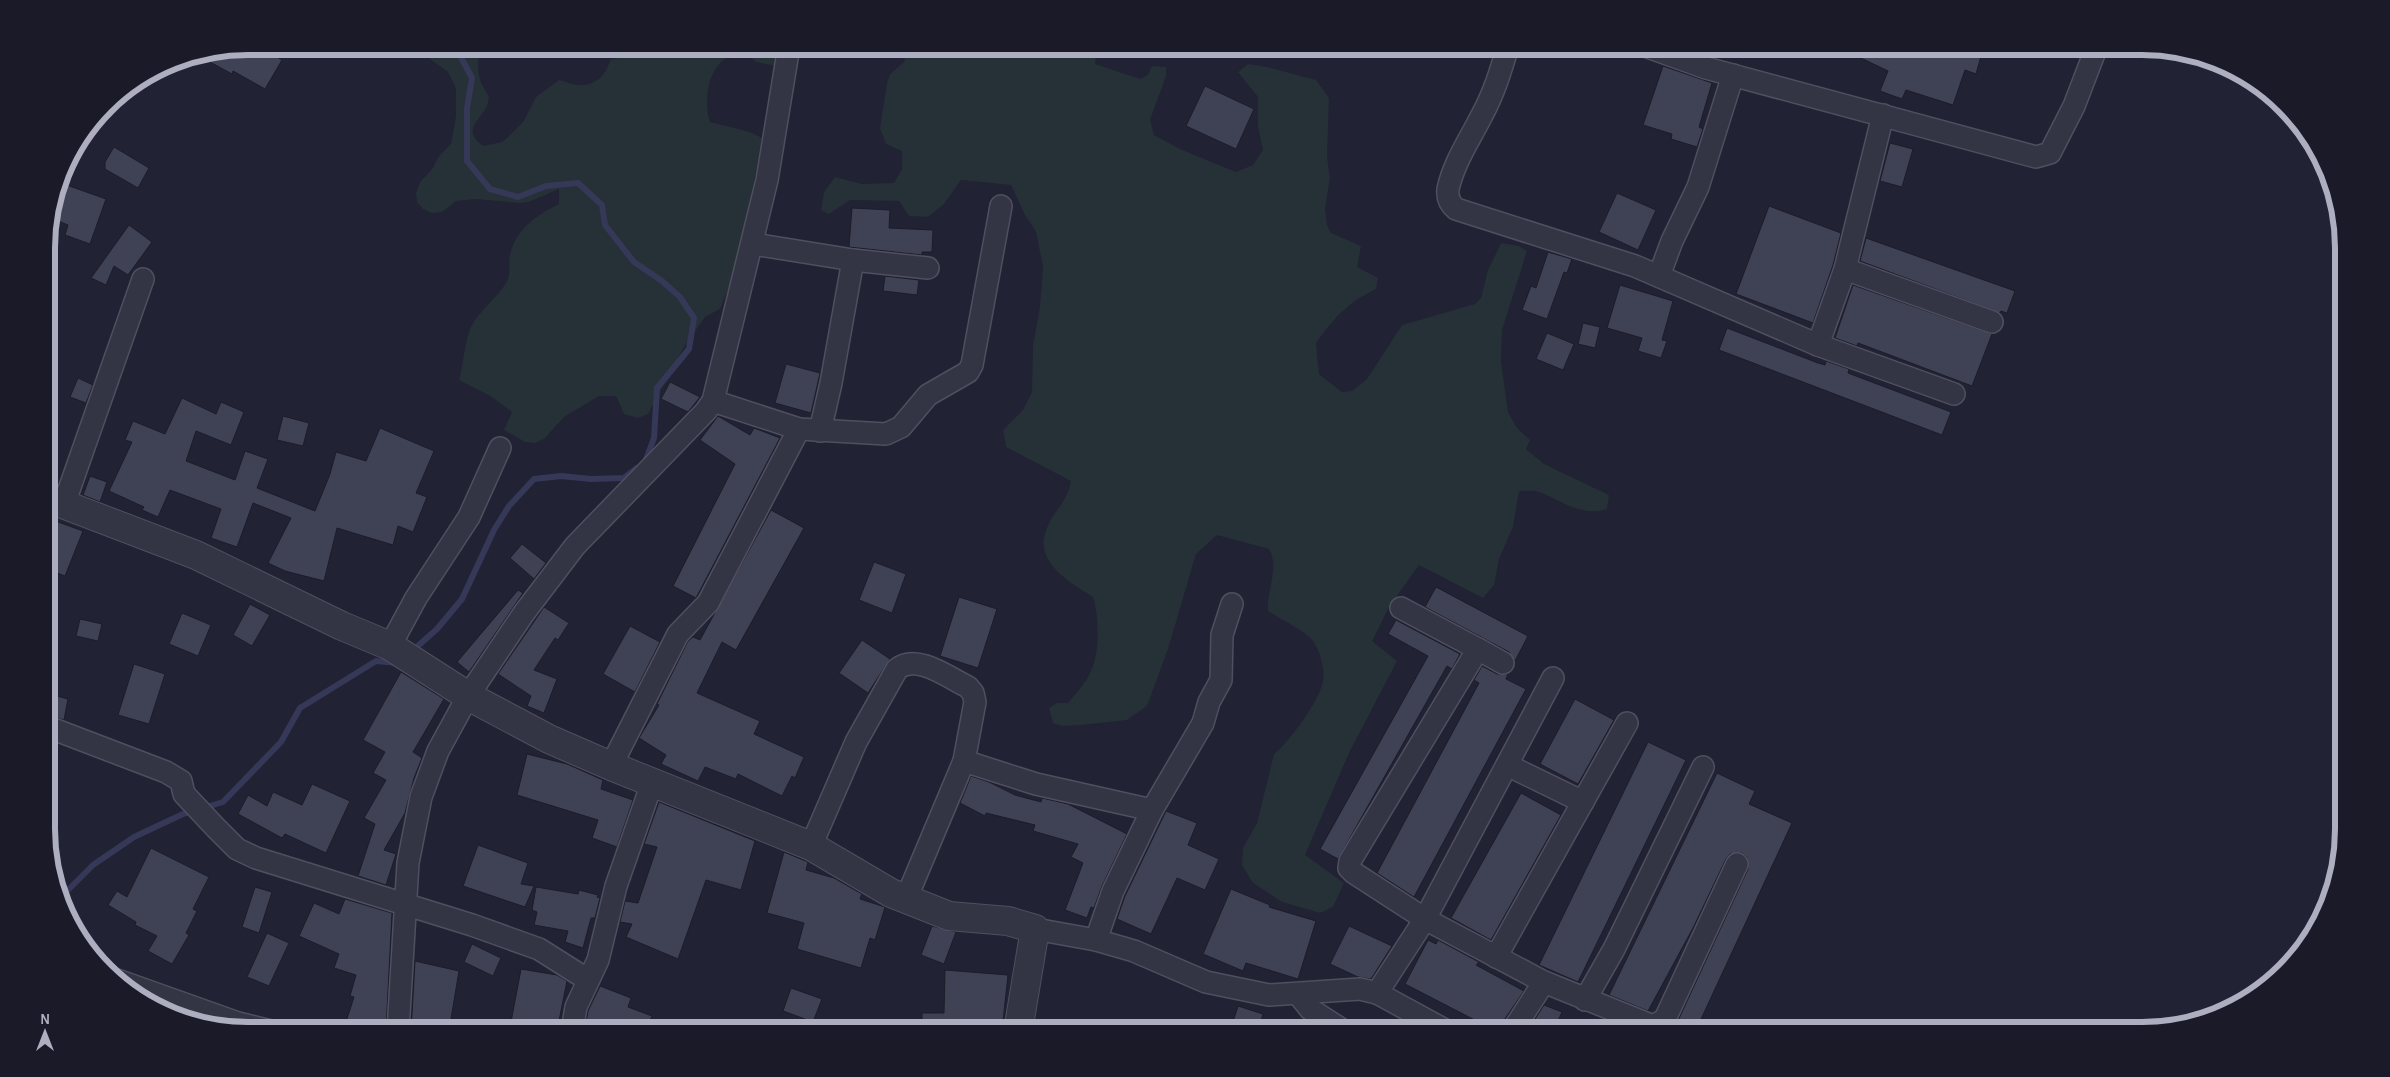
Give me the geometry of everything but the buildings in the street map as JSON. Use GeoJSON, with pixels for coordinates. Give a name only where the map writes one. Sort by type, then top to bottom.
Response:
{"type":"FeatureCollection","features":[{"type":"Feature","properties":{"kind":"street"},"geometry":{"type":"LineString","coordinates":[[399,1022],[408,862],[415,822],[426,780],[438,751],[468,696],[524,613],[575,546],[706,412],[713,401],[767,180],[788,55]]}},
{"type":"Feature","properties":{"kind":"street"},"geometry":{"type":"LineString","coordinates":[[1506,55],[1501,73],[1483,113],[1459,156],[1448,190],[1452,205],[1456,209],[1635,266],[1818,345],[1954,394]]}},
{"type":"Feature","properties":{"kind":"street"},"geometry":{"type":"LineString","coordinates":[[1670,55],[1706,68],[1883,115],[2029,157],[2047,155],[2074,106],[2094,55]]}},
{"type":"Feature","properties":{"kind":"street"},"geometry":{"type":"LineString","coordinates":[[1660,276],[1672,241],[1698,187],[1733,75]]}},
{"type":"Feature","properties":{"kind":"street"},"geometry":{"type":"LineString","coordinates":[[1818,345],[1845,269],[1883,115]]}},
{"type":"Feature","properties":{"kind":"street"},"geometry":{"type":"LineString","coordinates":[[713,401],[799,429],[876,434],[891,432],[901,427],[928,395],[970,370],[1001,206]]}},
{"type":"Feature","properties":{"kind":"street"},"geometry":{"type":"LineString","coordinates":[[752,244],[853,260],[928,268]]}},
{"type":"Feature","properties":{"kind":"street"},"geometry":{"type":"LineString","coordinates":[[820,431],[838,350],[853,260]]}},
{"type":"Feature","properties":{"kind":"street"},"geometry":{"type":"LineString","coordinates":[[1845,269],[1992,322]]}},
{"type":"Feature","properties":{"kind":"street"},"geometry":{"type":"LineString","coordinates":[[143,279],[56,501],[196,554],[342,626],[390,646],[468,696],[550,739],[611,766],[811,846],[858,875],[949,916],[1008,921],[1036,929],[1096,940],[1134,951],[1206,982],[1268,995],[1360,989],[1377,993],[1430,1022]]}},
{"type":"Feature","properties":{"kind":"street"},"geometry":{"type":"LineString","coordinates":[[611,766],[678,634],[708,603],[799,429]]}},
{"type":"Feature","properties":{"kind":"street"},"geometry":{"type":"LineString","coordinates":[[390,646],[416,598],[469,517],[500,448]]}},
{"type":"Feature","properties":{"kind":"street"},"geometry":{"type":"LineString","coordinates":[[1096,940],[1113,891],[1152,810],[1203,723],[1209,702],[1221,680],[1222,636],[1232,604]]}},
{"type":"Feature","properties":{"kind":"street"},"geometry":{"type":"LineString","coordinates":[[1401,608],[1503,663]]}},
{"type":"Feature","properties":{"kind":"street"},"geometry":{"type":"LineString","coordinates":[[1478,649],[1350,861],[1349,868],[1425,919],[1496,957],[1584,1000],[1642,1022]]}},
{"type":"Feature","properties":{"kind":"street"},"geometry":{"type":"LineString","coordinates":[[811,846],[856,742],[898,668],[902,665],[913,663],[922,664],[972,691],[975,702],[964,761],[906,898]]}},
{"type":"Feature","properties":{"kind":"street"},"geometry":{"type":"LineString","coordinates":[[1377,993],[1425,919],[1553,678]]}},
{"type":"Feature","properties":{"kind":"street"},"geometry":{"type":"LineString","coordinates":[[1496,957],[1627,723]]}},
{"type":"Feature","properties":{"kind":"street"},"geometry":{"type":"LineString","coordinates":[[55,730],[166,772],[181,781],[184,794],[216,828],[237,849],[256,858],[406,904],[539,949],[588,980]]}},
{"type":"Feature","properties":{"kind":"street"},"geometry":{"type":"LineString","coordinates":[[964,761],[1036,784],[1152,810]]}},
{"type":"Feature","properties":{"kind":"street"},"geometry":{"type":"LineString","coordinates":[[1507,765],[1583,802]]}},
{"type":"Feature","properties":{"kind":"street"},"geometry":{"type":"LineString","coordinates":[[1584,1000],[1614,949],[1703,767]]}},
{"type":"Feature","properties":{"kind":"street"},"geometry":{"type":"LineString","coordinates":[[574,1022],[576,1007],[598,960],[616,886],[652,782]]}},
{"type":"Feature","properties":{"kind":"street"},"geometry":{"type":"LineString","coordinates":[[1662,1022],[1737,864]]}},
{"type":"Feature","properties":{"kind":"street"},"geometry":{"type":"LineString","coordinates":[[1020,1022],[1036,929]]}},
{"type":"Feature","properties":{"kind":"street"},"geometry":{"type":"LineString","coordinates":[[1518,1022],[1544,982]]}},
{"type":"Feature","properties":{"kind":"street"},"geometry":{"type":"LineString","coordinates":[[140,988],[235,1022]]}},
{"type":"Feature","properties":{"kind":"street"},"geometry":{"type":"LineString","coordinates":[[1298,994],[1310,1009],[1331,1022]]}},
{"type":"Feature","properties":{"kind":"shaded area"},"geometry":{"type":"Polygon","coordinates":[[[430,55],[479,55],[478,73],[489,96],[487,107],[473,131],[477,141],[483,146],[502,142],[509,136],[523,122],[536,97],[559,80],[576,85],[590,84],[603,75],[611,59],[640,56],[660,57],[666,55],[732,55],[717,66],[709,84],[707,104],[710,122],[750,132],[762,138],[744,234],[732,279],[720,309],[705,317],[684,347],[648,414],[638,418],[624,414],[616,396],[599,396],[564,417],[544,439],[535,443],[525,442],[504,430],[512,412],[492,397],[459,380],[471,327],[507,281],[510,255],[517,238],[522,230],[535,218],[559,204],[559,189],[529,202],[475,199],[456,201],[442,212],[432,213],[423,209],[417,202],[416,193],[420,182],[433,168],[438,157],[451,144],[456,116],[456,89],[448,72],[430,59],[430,55]]]}},
{"type":"Feature","properties":{"kind":"shaded area"},"geometry":{"type":"Polygon","coordinates":[[[749,55],[778,55],[777,66],[756,62],[749,55]]]}},
{"type":"Feature","properties":{"kind":"shaded area"},"geometry":{"type":"Polygon","coordinates":[[[906,55],[1096,55],[1095,64],[1140,79],[1148,75],[1152,66],[1166,67],[1166,76],[1150,120],[1154,135],[1180,149],[1236,172],[1253,165],[1263,150],[1258,127],[1258,97],[1238,72],[1248,64],[1316,80],[1329,98],[1327,157],[1330,178],[1325,208],[1327,225],[1331,233],[1361,246],[1357,267],[1378,278],[1376,289],[1349,305],[1316,343],[1319,374],[1342,392],[1352,391],[1367,379],[1402,325],[1475,304],[1481,298],[1488,270],[1501,243],[1519,246],[1527,251],[1502,330],[1501,362],[1508,412],[1517,428],[1530,440],[1526,449],[1544,464],[1609,495],[1607,509],[1598,511],[1580,510],[1539,492],[1519,491],[1513,527],[1499,559],[1494,585],[1483,598],[1419,565],[1389,607],[1372,641],[1397,661],[1349,753],[1305,855],[1344,883],[1333,907],[1320,913],[1282,902],[1253,883],[1242,865],[1243,848],[1257,823],[1274,754],[1295,731],[1310,709],[1321,689],[1323,681],[1323,666],[1313,641],[1298,629],[1268,611],[1273,572],[1272,557],[1269,549],[1217,535],[1196,554],[1168,649],[1147,706],[1127,720],[1062,726],[1053,723],[1049,708],[1057,703],[1068,703],[1084,684],[1091,671],[1096,654],[1097,624],[1093,597],[1074,585],[1055,569],[1044,551],[1047,528],[1066,496],[1071,481],[1006,447],[1003,430],[1023,410],[1032,392],[1033,345],[1040,306],[1043,267],[1036,232],[1025,215],[1011,185],[961,180],[944,204],[928,217],[909,216],[899,201],[850,200],[829,214],[821,210],[824,192],[835,177],[862,184],[894,183],[902,169],[902,151],[886,144],[880,128],[890,74],[904,62],[906,55]]]}},
{"type":"Feature","properties":{"kind":"waterway"},"geometry":{"type":"LineString","coordinates":[[460,55],[472,78],[467,108],[467,161],[490,189],[518,197],[546,186],[578,183],[602,205],[605,225],[634,262],[662,281],[680,297],[694,318],[689,349],[657,388],[654,438],[645,462]]}},
{"type":"Feature","properties":{"kind":"waterway"},"geometry":{"type":"LineString","coordinates":[[411,652],[437,629],[462,599],[494,530],[509,506],[534,479],[561,476],[591,479],[624,478],[637,468]]}},
{"type":"Feature","properties":{"kind":"waterway"},"geometry":{"type":"LineString","coordinates":[[66,892],[93,865],[134,837],[183,814],[223,802],[281,742],[300,708],[376,661],[398,663]]}}]}
